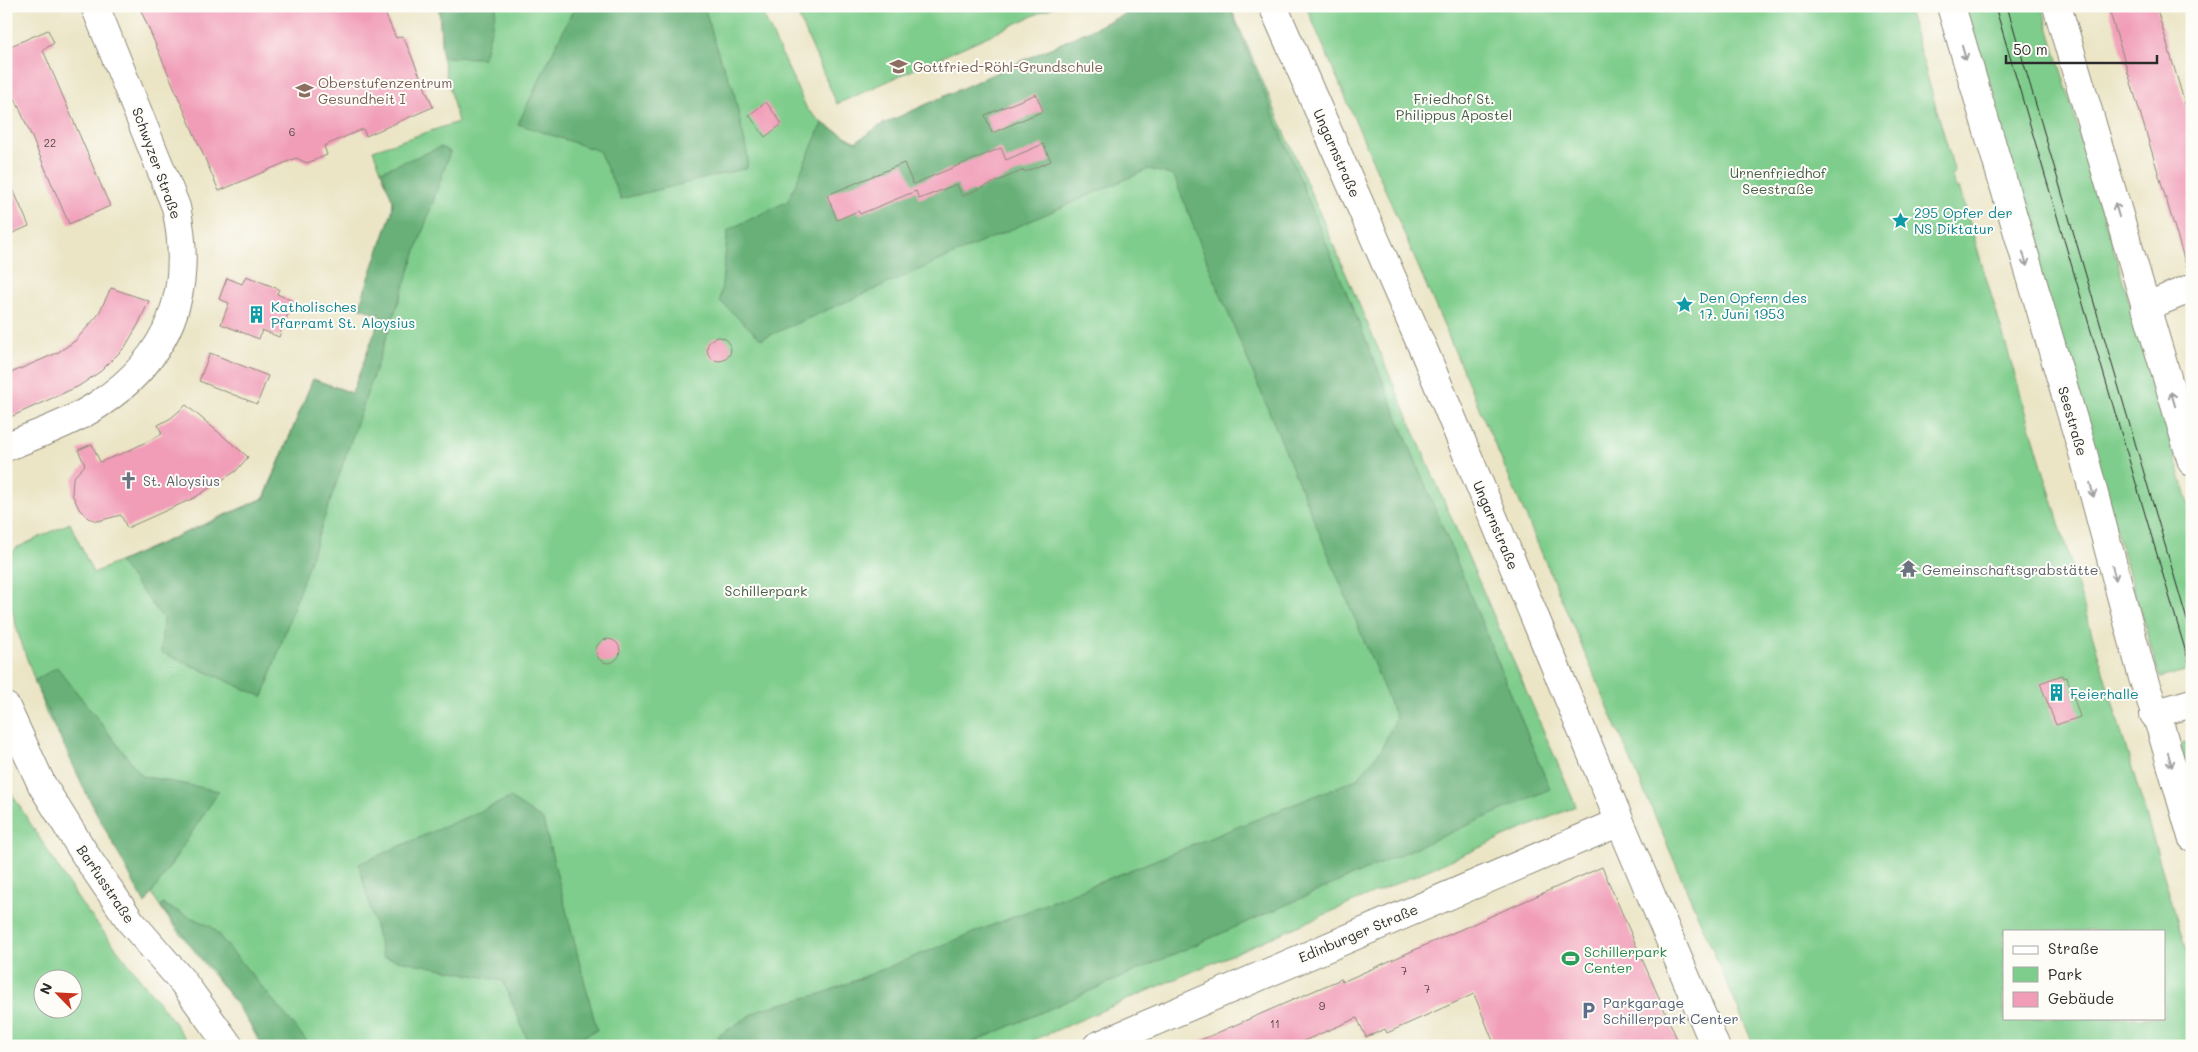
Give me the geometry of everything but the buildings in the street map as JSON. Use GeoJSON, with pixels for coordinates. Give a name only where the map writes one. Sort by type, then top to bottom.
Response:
{"type":"FeatureCollection","features":[{"type":"Feature","properties":{"kind":"street","name":"Schwyzer Straße"},"geometry":{"type":"LineString","coordinates":[[6,448],[89,410],[122,388],[148,362],[163,340],[170,326],[178,300],[183,266],[182,242],[176,207],[96,6]]}},
{"type":"Feature","properties":{"kind":"street","name":"Ungarnstraße"},"geometry":{"type":"LineString","coordinates":[[1273,6],[1424,351],[1715,1046]]}},
{"type":"Feature","properties":{"kind":"street","name":"Seestraße"},"geometry":{"type":"LineString","coordinates":[[1951,6],[2083,453],[2106,545],[2154,714],[2161,728],[2192,836]]}},
{"type":"Feature","properties":{"kind":"street"},"geometry":{"type":"LineString","coordinates":[[2057,6],[2192,462]]}},
{"type":"Feature","properties":{"kind":"street"},"geometry":{"type":"LineString","coordinates":[[2145,307],[2192,288]]}},
{"type":"Feature","properties":{"kind":"street"},"geometry":{"type":"LineString","coordinates":[[2154,714],[2192,703]]}},
{"type":"Feature","properties":{"kind":"street","name":"Barfusstraße"},"geometry":{"type":"LineString","coordinates":[[6,707],[42,785],[88,859],[132,922],[183,982],[229,1046]]}},
{"type":"Feature","properties":{"kind":"street","name":"Edinburger Straße"},"geometry":{"type":"LineString","coordinates":[[1097,1046],[1620,822]]}},
{"type":"Feature","properties":{"kind":"green space","name":"Schillerpark"},"geometry":{"type":"Polygon","coordinates":[[[439,6],[759,6],[807,109],[822,123],[855,142],[881,125],[1143,6],[1230,6],[1576,806],[1020,1046],[261,1046],[245,1015],[168,918],[121,847],[46,713],[18,633],[6,585],[6,561],[16,548],[70,523],[93,573],[264,498],[313,379],[352,393],[381,316],[359,307],[392,212],[393,201],[373,150],[458,122],[442,57],[439,6]]]}},
{"type":"Feature","properties":{"kind":"green space"},"geometry":{"type":"Polygon","coordinates":[[[439,6],[497,6],[484,58],[442,57],[439,6]]]}},
{"type":"Feature","properties":{"kind":"green space"},"geometry":{"type":"Polygon","coordinates":[[[575,6],[704,6],[719,56],[733,88],[748,157],[747,168],[621,199],[599,151],[518,124],[575,6]]]}},
{"type":"Feature","properties":{"kind":"green space"},"geometry":{"type":"Polygon","coordinates":[[[794,6],[1055,6],[837,104],[794,6]]]}},
{"type":"Feature","properties":{"kind":"green space"},"geometry":{"type":"Polygon","coordinates":[[[1143,6],[1229,6],[1550,789],[965,1046],[723,1046],[718,1036],[761,1009],[821,994],[1357,779],[1381,750],[1396,718],[1210,269],[1174,176],[1149,169],[761,339],[720,301],[728,230],[788,201],[822,123],[856,142],[881,125],[1143,6]]]}},
{"type":"Feature","properties":{"kind":"green space"},"geometry":{"type":"Polygon","coordinates":[[[1306,6],[1907,6],[1955,173],[1951,174],[1956,188],[1959,187],[2192,970],[2192,1046],[1754,1046],[1306,6]]]}},
{"type":"Feature","properties":{"kind":"green space"},"geometry":{"type":"Polygon","coordinates":[[[1960,6],[2042,6],[2192,515],[2192,669],[2160,678],[1960,6]]]}},
{"type":"Feature","properties":{"kind":"green space"},"geometry":{"type":"Polygon","coordinates":[[[441,147],[450,152],[263,697],[161,652],[163,618],[119,562],[265,498],[313,379],[352,393],[381,316],[359,307],[392,212],[393,201],[381,171],[441,147]]]}},
{"type":"Feature","properties":{"kind":"green space"},"geometry":{"type":"Polygon","coordinates":[[[57,667],[142,776],[219,791],[145,904],[87,795],[34,681],[57,667]]]}},
{"type":"Feature","properties":{"kind":"green space"},"geometry":{"type":"Polygon","coordinates":[[[2192,740],[2192,784],[2180,744],[2192,740]]]}},
{"type":"Feature","properties":{"kind":"green space"},"geometry":{"type":"Polygon","coordinates":[[[6,779],[13,796],[80,902],[171,1018],[190,1046],[6,1046],[6,779]]]}},
{"type":"Feature","properties":{"kind":"green space"},"geometry":{"type":"Polygon","coordinates":[[[510,798],[543,820],[597,1030],[563,1046],[530,1046],[503,981],[383,957],[359,864],[510,798]]]}},
{"type":"Feature","properties":{"kind":"green space"},"geometry":{"type":"Polygon","coordinates":[[[162,904],[212,927],[311,1046],[265,1046],[212,970],[161,907],[162,904]]]}},
{"type":"Feature","properties":{"kind":"tram line"},"geometry":{"type":"LineString","coordinates":[[1995,6],[2192,673]]}},
{"type":"Feature","properties":{"kind":"tram line"},"geometry":{"type":"LineString","coordinates":[[2007,6],[2192,637]]}},
{"type":"Feature","properties":{"kind":"place","name":"Gottfried-Röhl-Grundschule"},"geometry":{"type":"Point","coordinates":[899,66]}},
{"type":"Feature","properties":{"kind":"place","name":"Oberstufenzentrum Gesundheit I"},"geometry":{"type":"Point","coordinates":[304,90]}},
{"type":"Feature","properties":{"kind":"place","name":"295 Opfer der NS Diktatur"},"geometry":{"type":"Point","coordinates":[1900,220]}},
{"type":"Feature","properties":{"kind":"place","name":"Den Opfern des 17. Juni 1953"},"geometry":{"type":"Point","coordinates":[1685,305]}},
{"type":"Feature","properties":{"kind":"place","name":"Katholisches Pfarramt St. Aloysius"},"geometry":{"type":"Point","coordinates":[257,314]}},
{"type":"Feature","properties":{"kind":"place","name":"St. Aloysius"},"geometry":{"type":"Point","coordinates":[129,480]}},
{"type":"Feature","properties":{"kind":"place","name":"Gemeinschaftsgrabstätte"},"geometry":{"type":"Point","coordinates":[1908,569]}},
{"type":"Feature","properties":{"kind":"place","name":"Feierhalle"},"geometry":{"type":"Point","coordinates":[2056,693]}},
{"type":"Feature","properties":{"kind":"place","name":"Schillerpark Center"},"geometry":{"type":"Point","coordinates":[1570,959]}},
{"type":"Feature","properties":{"kind":"place","name":"Parkgarage Schillerpark Center"},"geometry":{"type":"Point","coordinates":[1589,1010]}},
{"type":"Feature","properties":{"kind":"park label","name":"Friedhof St. Philippus Apostel"},"geometry":{"type":"Point","coordinates":[1454,106]}},
{"type":"Feature","properties":{"kind":"park label","name":"Urnenfriedhof Seestraße"},"geometry":{"type":"Point","coordinates":[1778,180]}}]}
